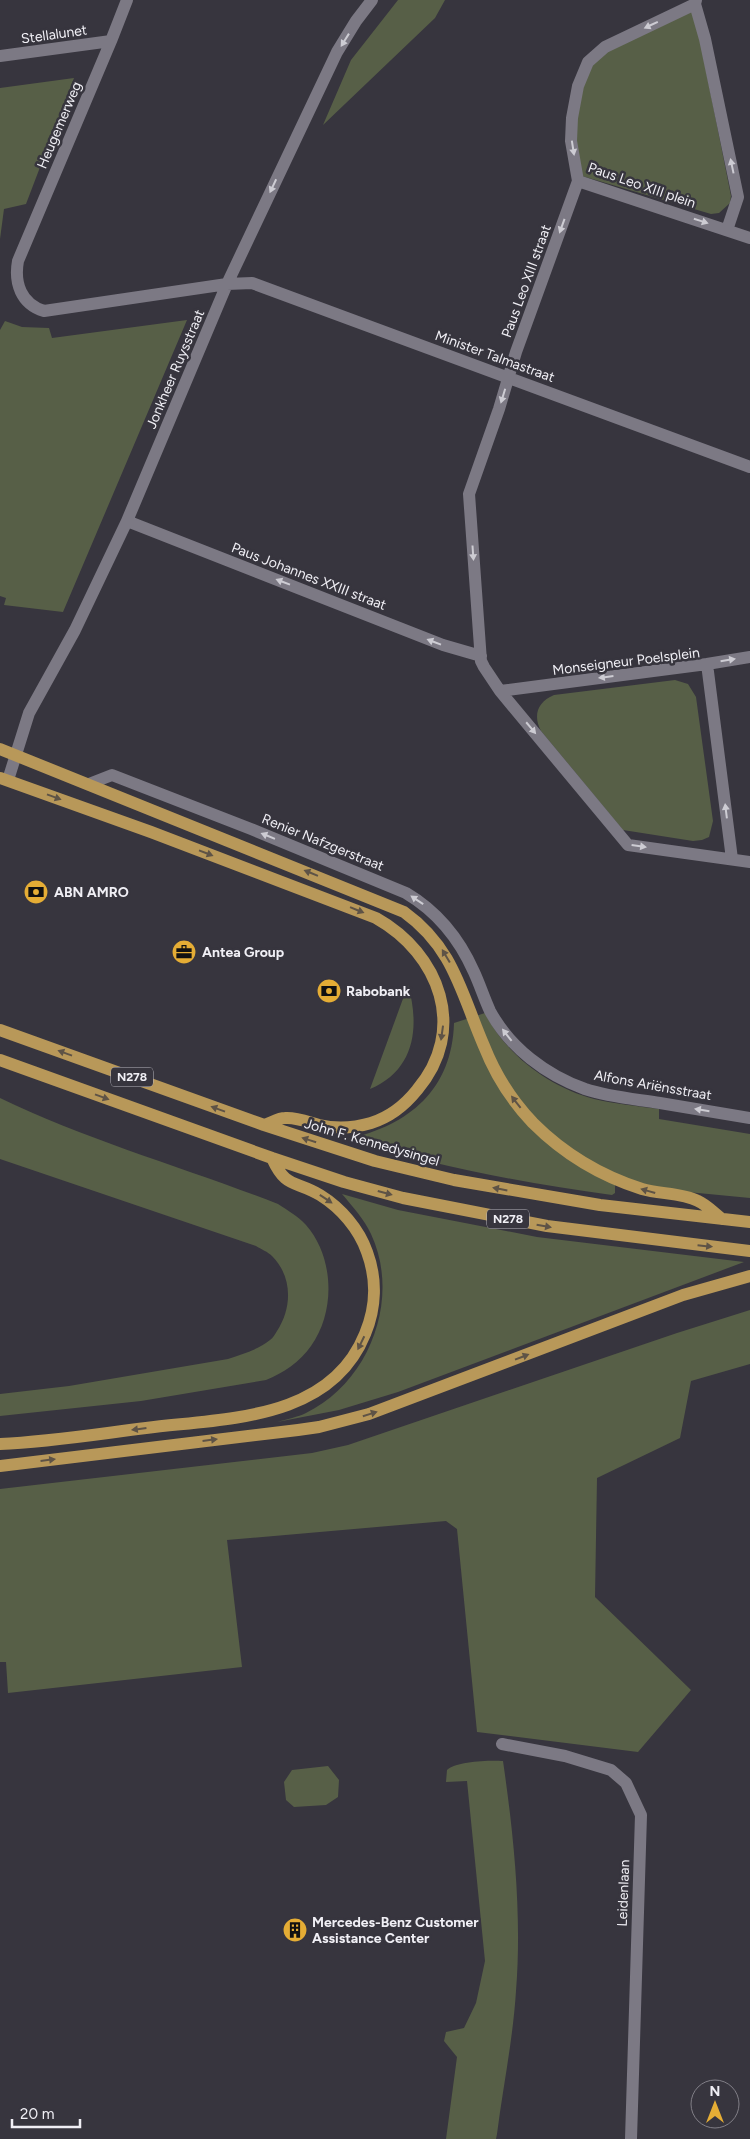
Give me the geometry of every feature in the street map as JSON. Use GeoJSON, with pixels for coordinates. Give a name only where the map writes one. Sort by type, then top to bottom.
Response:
{"type":"FeatureCollection","features":[{"type":"Feature","properties":{"kind":"main road"},"geometry":{"type":"LineString","coordinates":[[0,749],[404,912],[424,928],[448,958],[491,1064],[512,1098],[534,1124],[556,1144],[591,1168],[640,1189],[696,1200],[722,1219]]}},
{"type":"Feature","properties":{"kind":"main road"},"geometry":{"type":"LineString","coordinates":[[4,779],[376,918],[400,933],[419,954],[431,972],[439,990],[443,1008],[443,1024],[434,1064],[424,1082],[413,1095],[396,1111],[372,1122],[357,1126],[329,1127],[291,1118],[282,1118],[264,1125]]}},
{"type":"Feature","properties":{"kind":"main road","name":"John F. Kennedysingel"},"geometry":{"type":"LineString","coordinates":[[0,1030],[264,1125],[375,1161],[454,1180],[600,1206],[750,1222]]}},
{"type":"Feature","properties":{"kind":"main road","name":"N278"},"geometry":{"type":"LineString","coordinates":[[0,1060],[344,1182],[455,1209],[547,1226],[750,1251]]}},
{"type":"Feature","properties":{"kind":"main road"},"geometry":{"type":"LineString","coordinates":[[0,1444],[188,1423],[262,1412],[286,1406],[309,1397],[344,1370],[361,1344],[372,1313],[374,1284],[367,1252],[354,1228],[338,1207],[319,1194],[282,1178],[272,1158]]}},
{"type":"Feature","properties":{"kind":"main road"},"geometry":{"type":"LineString","coordinates":[[0,1466],[298,1430],[340,1422],[399,1404],[683,1295],[750,1276]]}},
{"type":"Feature","properties":{"kind":"street","name":"Heugemerweg"},"geometry":{"type":"LineString","coordinates":[[18,261],[127,0]]}},
{"type":"Feature","properties":{"kind":"street","name":"Jonkheer Ruysstraat"},"geometry":{"type":"LineString","coordinates":[[4,779],[16,754],[29,713],[75,630],[127,521],[227,284],[337,52],[356,21],[372,0]]}},
{"type":"Feature","properties":{"kind":"street","name":"Paus Leo XIII plein"},"geometry":{"type":"LineString","coordinates":[[727,230],[738,197],[696,2],[605,47],[588,62],[578,86],[572,118],[571,141],[578,181],[750,238]]}},
{"type":"Feature","properties":{"kind":"street","name":"Stellalunet"},"geometry":{"type":"LineString","coordinates":[[0,56],[111,41]]}},
{"type":"Feature","properties":{"kind":"street","name":"Paus Leo XIII straat"},"geometry":{"type":"LineString","coordinates":[[481,656],[469,494],[516,352],[578,181]]}},
{"type":"Feature","properties":{"kind":"street","name":"Minister Talmastraat"},"geometry":{"type":"LineString","coordinates":[[18,261],[16,278],[22,296],[28,303],[44,311],[227,284],[255,284],[750,467]]}},
{"type":"Feature","properties":{"kind":"street","name":"Paus Johannes XXIII straat"},"geometry":{"type":"LineString","coordinates":[[127,521],[443,645],[481,656]]}},
{"type":"Feature","properties":{"kind":"street"},"geometry":{"type":"LineString","coordinates":[[481,656],[484,668],[500,691],[628,844],[750,862]]}},
{"type":"Feature","properties":{"kind":"street"},"geometry":{"type":"LineString","coordinates":[[707,664],[750,657]]}},
{"type":"Feature","properties":{"kind":"street","name":"Monseigneur Poelsplein"},"geometry":{"type":"LineString","coordinates":[[500,691],[707,664],[732,859]]}},
{"type":"Feature","properties":{"kind":"street","name":"Renier Nafzgerstraat"},"geometry":{"type":"LineString","coordinates":[[89,784],[112,775],[252,829],[419,900],[441,919],[454,935],[465,953],[491,1011]]}},
{"type":"Feature","properties":{"kind":"street","name":"Alfons Ariënsstraat"},"geometry":{"type":"LineString","coordinates":[[491,1011],[507,1036],[525,1054],[553,1074],[580,1086],[608,1094],[750,1118]]}},
{"type":"Feature","properties":{"kind":"street","name":"Leidenlaan"},"geometry":{"type":"LineString","coordinates":[[502,1744],[565,1756],[611,1770],[626,1784],[641,1815],[631,2139]]}},
{"type":"Feature","properties":{"kind":"green space"},"geometry":{"type":"Polygon","coordinates":[[[398,0],[445,0],[435,18],[323,125],[351,60],[398,0]]]}},
{"type":"Feature","properties":{"kind":"green space"},"geometry":{"type":"Polygon","coordinates":[[[694,10],[731,196],[730,203],[719,213],[711,214],[582,176],[574,140],[581,84],[591,63],[607,50],[694,10]]]}},
{"type":"Feature","properties":{"kind":"green space"},"geometry":{"type":"Polygon","coordinates":[[[74,78],[26,204],[4,209],[0,239],[0,88],[74,78]]]}},
{"type":"Feature","properties":{"kind":"green space"},"geometry":{"type":"Polygon","coordinates":[[[187,320],[63,612],[4,605],[6,598],[0,596],[0,330],[5,321],[22,327],[49,328],[52,338],[187,320]]]}},
{"type":"Feature","properties":{"kind":"green space"},"geometry":{"type":"Polygon","coordinates":[[[675,680],[688,684],[696,697],[713,821],[709,837],[702,840],[693,841],[623,830],[541,731],[537,720],[540,706],[554,695],[675,680]]]}},
{"type":"Feature","properties":{"kind":"green space"},"geometry":{"type":"Polygon","coordinates":[[[408,985],[413,1016],[410,1046],[405,1059],[397,1071],[385,1081],[370,1089],[408,985]]]}},
{"type":"Feature","properties":{"kind":"green space"},"geometry":{"type":"Polygon","coordinates":[[[485,1013],[504,1042],[516,1055],[545,1077],[577,1094],[618,1104],[659,1109],[659,1119],[750,1134],[750,1198],[615,1185],[615,1193],[612,1195],[512,1179],[446,1165],[348,1139],[370,1133],[390,1124],[408,1114],[423,1101],[436,1085],[445,1067],[451,1047],[454,1023],[485,1013]]]}},
{"type":"Feature","properties":{"kind":"green space"},"geometry":{"type":"Polygon","coordinates":[[[0,1098],[68,1128],[278,1204],[300,1219],[315,1238],[322,1252],[328,1284],[328,1301],[325,1317],[319,1332],[307,1352],[291,1366],[266,1380],[141,1401],[0,1416],[0,1394],[69,1386],[228,1359],[255,1349],[271,1339],[277,1331],[286,1313],[288,1293],[284,1273],[279,1264],[270,1255],[256,1246],[0,1159],[0,1098]]]}},
{"type":"Feature","properties":{"kind":"green space"},"geometry":{"type":"Polygon","coordinates":[[[342,1194],[398,1210],[537,1237],[744,1262],[398,1392],[339,1410],[277,1422],[306,1413],[328,1399],[347,1381],[363,1360],[374,1336],[380,1311],[382,1285],[379,1259],[371,1234],[358,1213],[342,1194]]]}},
{"type":"Feature","properties":{"kind":"green space"},"geometry":{"type":"Polygon","coordinates":[[[750,1310],[750,1364],[691,1381],[680,1438],[597,1478],[595,1597],[691,1690],[638,1752],[477,1732],[457,1529],[446,1521],[227,1540],[242,1667],[8,1693],[6,1662],[0,1662],[0,1489],[312,1453],[348,1445],[750,1310]]]}},
{"type":"Feature","properties":{"kind":"green space"},"geometry":{"type":"Polygon","coordinates":[[[503,1761],[511,1818],[516,1876],[518,1962],[513,2027],[497,2134],[496,2139],[446,2139],[457,2057],[444,2041],[446,2032],[464,2028],[476,2003],[485,1961],[467,1781],[446,1782],[447,1770],[466,1763],[503,1761]]]}},
{"type":"Feature","properties":{"kind":"green space"},"geometry":{"type":"Polygon","coordinates":[[[328,1766],[339,1780],[338,1797],[326,1805],[294,1807],[286,1800],[284,1782],[292,1770],[328,1766]]]}},
{"type":"Feature","properties":{"kind":"place","name":"ABN AMRO"},"geometry":{"type":"Point","coordinates":[36,892]}},
{"type":"Feature","properties":{"kind":"place","name":"Antea Group"},"geometry":{"type":"Point","coordinates":[184,952]}},
{"type":"Feature","properties":{"kind":"place","name":"Rabobank"},"geometry":{"type":"Point","coordinates":[329,991]}},
{"type":"Feature","properties":{"kind":"place","name":"Mercedes-Benz Customer Assistance Center"},"geometry":{"type":"Point","coordinates":[295,1930]}}]}
